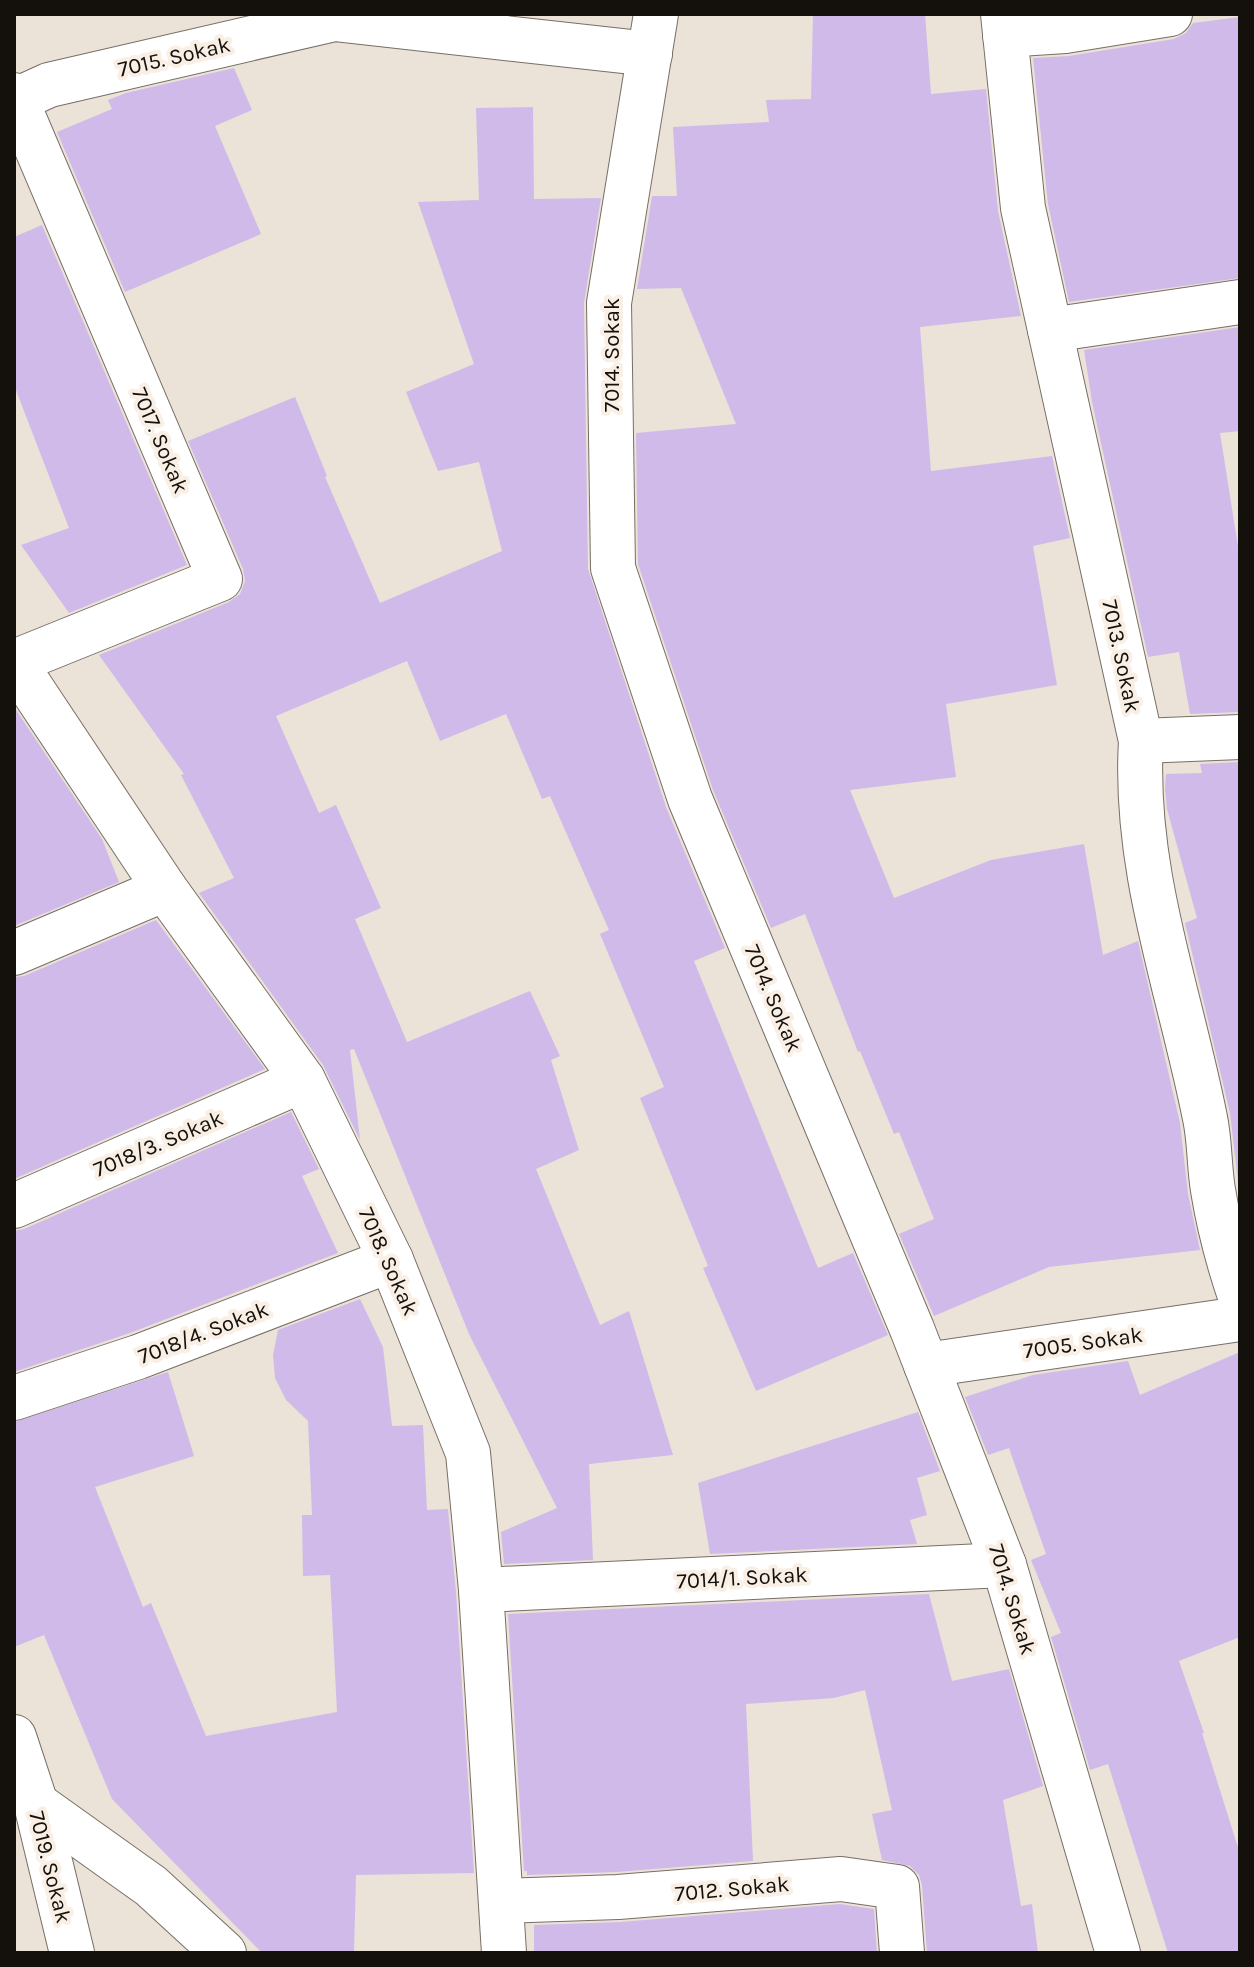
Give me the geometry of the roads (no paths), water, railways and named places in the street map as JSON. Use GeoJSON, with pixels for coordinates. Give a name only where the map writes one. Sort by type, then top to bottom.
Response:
{"type":"FeatureCollection","features":[{"type":"Feature","properties":{"kind":"street"},"geometry":{"type":"LineString","coordinates":[[1004,25],[1065,31],[1170,14]]}},
{"type":"Feature","properties":{"kind":"street","name":"7015. Sokak"},"geometry":{"type":"LineString","coordinates":[[15,98],[49,85],[334,17],[653,34]]}},
{"type":"Feature","properties":{"kind":"street","name":"7013. Sokak"},"geometry":{"type":"LineString","coordinates":[[1004,25],[1023,208],[1141,741],[1139,777],[1150,885],[1223,1118],[1212,1188],[1226,1256],[1240,1296]]}},
{"type":"Feature","properties":{"kind":"street","name":"7014. Sokak"},"geometry":{"type":"LineString","coordinates":[[653,34],[609,303],[613,568],[690,799],[926,1365],[1004,1565],[1118,1953]]}},
{"type":"Feature","properties":{"kind":"street","name":"7017. Sokak"},"geometry":{"type":"LineString","coordinates":[[14,662],[220,579],[15,98]]}},
{"type":"Feature","properties":{"kind":"street"},"geometry":{"type":"LineString","coordinates":[[1050,330],[1240,302]]}},
{"type":"Feature","properties":{"kind":"street","name":"7018. Sokak"},"geometry":{"type":"LineString","coordinates":[[14,662],[29,710],[165,889],[303,1080],[391,1260],[468,1453],[481,1590],[504,1953]]}},
{"type":"Feature","properties":{"kind":"street"},"geometry":{"type":"LineString","coordinates":[[1141,741],[1240,737]]}},
{"type":"Feature","properties":{"kind":"street"},"geometry":{"type":"LineString","coordinates":[[14,953],[165,889]]}},
{"type":"Feature","properties":{"kind":"street","name":"7018/3. Sokak"},"geometry":{"type":"LineString","coordinates":[[14,1206],[303,1080]]}},
{"type":"Feature","properties":{"kind":"street","name":"7018/4. Sokak"},"geometry":{"type":"LineString","coordinates":[[14,1398],[138,1357],[391,1260]]}},
{"type":"Feature","properties":{"kind":"street","name":"7005. Sokak"},"geometry":{"type":"LineString","coordinates":[[926,1365],[1240,1319]]}},
{"type":"Feature","properties":{"kind":"street","name":"7014/1. Sokak"},"geometry":{"type":"LineString","coordinates":[[481,1590],[1004,1565]]}},
{"type":"Feature","properties":{"kind":"street","name":"7019. Sokak"},"geometry":{"type":"LineString","coordinates":[[14,1737],[36,1804],[72,1953]]}},
{"type":"Feature","properties":{"kind":"street"},"geometry":{"type":"LineString","coordinates":[[36,1804],[151,1886],[224,1953]]}},
{"type":"Feature","properties":{"kind":"street","name":"7012. Sokak"},"geometry":{"type":"LineString","coordinates":[[502,1901],[618,1897],[841,1879],[897,1887],[902,1953]]}}]}
